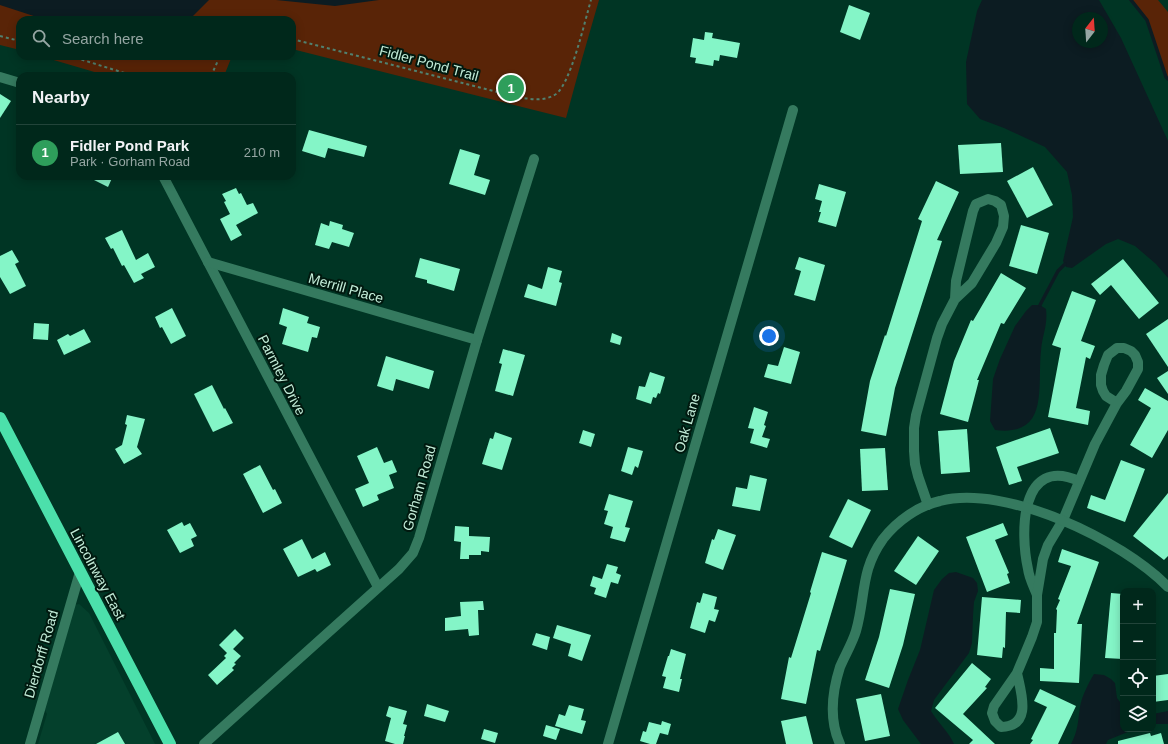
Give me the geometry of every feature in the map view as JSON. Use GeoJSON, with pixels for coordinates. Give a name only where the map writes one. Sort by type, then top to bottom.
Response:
{"type":"FeatureCollection","features":[{"type":"Feature","properties":{"kind":"highway","name":"Lincolnway East"},"geometry":{"type":"LineString","coordinates":[[0,418],[170,744]]}},
{"type":"Feature","properties":{"kind":"street"},"geometry":{"type":"LineString","coordinates":[[0,77],[16,82]]}},
{"type":"Feature","properties":{"kind":"street","name":"Oak Lane"},"geometry":{"type":"LineString","coordinates":[[608,744],[793,110]]}},
{"type":"Feature","properties":{"kind":"street","name":"Gorham Road"},"geometry":{"type":"LineString","coordinates":[[204,744],[378,587],[413,553],[477,340],[534,160]]}},
{"type":"Feature","properties":{"kind":"street","name":"Parmley Drive"},"geometry":{"type":"LineString","coordinates":[[165,180],[378,587]]}},
{"type":"Feature","properties":{"kind":"street"},"geometry":{"type":"LineString","coordinates":[[928,505],[915,464],[914,428],[937,338],[954,299],[956,280],[973,211],[976,204],[988,199],[995,201],[1001,205],[1004,216],[1003,227],[996,243],[972,283],[954,299]]}},
{"type":"Feature","properties":{"kind":"street","name":"Merrill Place"},"geometry":{"type":"LineString","coordinates":[[208,262],[477,340]]}},
{"type":"Feature","properties":{"kind":"street"},"geometry":{"type":"LineString","coordinates":[[1017,673],[1023,710],[1021,717],[1016,722],[1008,726],[1001,726],[995,721],[992,713],[994,706],[1017,673],[1026,654],[1037,622],[1037,595],[1042,559],[1048,545],[1063,520],[1095,444],[1117,403],[1126,391],[1138,369],[1138,362],[1135,355],[1131,351],[1124,348],[1117,348],[1108,355],[1101,375],[1101,385],[1103,391],[1106,396],[1117,403]]}},
{"type":"Feature","properties":{"kind":"street"},"geometry":{"type":"LineString","coordinates":[[1037,595],[1028,570],[1025,549],[1026,508],[1033,491],[1043,480],[1050,477],[1062,476],[1079,481]]}},
{"type":"Feature","properties":{"kind":"street"},"geometry":{"type":"LineString","coordinates":[[840,744],[834,726],[832,713],[834,689],[840,666],[855,631],[869,563],[884,538],[893,528],[914,512],[928,505],[951,499],[985,499],[1026,508],[1063,520],[1118,549],[1167,584]]}},
{"type":"Feature","properties":{"kind":"street","name":"Dierdorff Road"},"geometry":{"type":"LineString","coordinates":[[30,744],[80,572]]}},
{"type":"Feature","properties":{"kind":"path","name":"Fidler Pond Trail"},"geometry":{"type":"LineString","coordinates":[[296,39],[517,97],[542,99],[555,94],[564,85],[572,65],[591,0]]}},
{"type":"Feature","properties":{"kind":"path"},"geometry":{"type":"LineString","coordinates":[[0,36],[16,40]]}},
{"type":"Feature","properties":{"kind":"path"},"geometry":{"type":"LineString","coordinates":[[83,60],[121,72]]}},
{"type":"Feature","properties":{"kind":"path"},"geometry":{"type":"LineString","coordinates":[[214,72],[218,60]]}},
{"type":"Feature","properties":{"kind":"shaded area"},"geometry":{"type":"Polygon","coordinates":[[[0,0],[599,0],[566,118],[296,50],[296,16],[16,16],[16,49],[0,45],[0,0]]]}},
{"type":"Feature","properties":{"kind":"shaded area"},"geometry":{"type":"Polygon","coordinates":[[[0,0],[209,0],[193,16],[34,16],[0,5],[0,0]]]}},
{"type":"Feature","properties":{"kind":"shaded area"},"geometry":{"type":"Polygon","coordinates":[[[276,0],[379,0],[335,6],[276,0]]]}},
{"type":"Feature","properties":{"kind":"shaded area"},"geometry":{"type":"Polygon","coordinates":[[[982,0],[1099,0],[1106,12],[1072,12],[1072,48],[1108,48],[1108,16],[1121,38],[1168,141],[1168,278],[1156,264],[1135,246],[1118,239],[1106,244],[1072,268],[1066,267],[1063,261],[1073,217],[1072,195],[1067,172],[1045,147],[1004,128],[980,119],[967,104],[966,62],[977,11],[982,0]]]}},
{"type":"Feature","properties":{"kind":"shaded area"},"geometry":{"type":"Polygon","coordinates":[[[1131,0],[1158,0],[1168,12],[1168,79],[1166,77],[1147,20],[1131,0]]]}},
{"type":"Feature","properties":{"kind":"shaded area"},"geometry":{"type":"Polygon","coordinates":[[[54,60],[230,60],[226,72],[94,72],[54,60]]]}},
{"type":"Feature","properties":{"kind":"shaded area"},"geometry":{"type":"Polygon","coordinates":[[[1032,305],[1040,305],[1046,309],[1046,326],[1042,340],[1037,407],[1033,418],[1025,426],[1013,430],[995,430],[990,421],[993,379],[1000,359],[1015,326],[1032,305]]]}},
{"type":"Feature","properties":{"kind":"shaded area"},"geometry":{"type":"Polygon","coordinates":[[[956,572],[973,578],[977,583],[978,591],[974,602],[972,643],[969,653],[934,700],[931,711],[954,744],[921,744],[903,720],[898,709],[920,650],[934,590],[942,579],[949,573],[956,572]]]}},
{"type":"Feature","properties":{"kind":"shaded area"},"geometry":{"type":"Polygon","coordinates":[[[79,604],[89,613],[155,744],[38,744],[47,714],[45,710],[74,605],[79,604]]]}},
{"type":"Feature","properties":{"kind":"shaded area"},"geometry":{"type":"Polygon","coordinates":[[[1094,674],[1104,675],[1115,683],[1117,698],[1120,702],[1120,732],[1128,732],[1108,740],[1106,744],[1071,744],[1076,730],[1082,699],[1094,674]]]}},
{"type":"Feature","properties":{"kind":"shaded area"},"geometry":{"type":"Polygon","coordinates":[[[1168,711],[1168,724],[1156,724],[1156,713],[1168,711]]]}},
{"type":"Feature","properties":{"kind":"building"},"geometry":{"type":"Polygon","coordinates":[[[849,5],[870,13],[860,40],[840,32],[849,5]]]}},
{"type":"Feature","properties":{"kind":"building"},"geometry":{"type":"Polygon","coordinates":[[[705,32],[713,33],[712,38],[740,43],[737,58],[720,55],[719,61],[714,60],[713,66],[695,63],[696,58],[690,57],[693,38],[704,40],[705,32]]]}},
{"type":"Feature","properties":{"kind":"building"},"geometry":{"type":"Polygon","coordinates":[[[0,94],[11,101],[0,118],[0,94]]]}},
{"type":"Feature","properties":{"kind":"building"},"geometry":{"type":"Polygon","coordinates":[[[309,130],[367,146],[364,157],[328,148],[325,158],[302,151],[309,130]]]}},
{"type":"Feature","properties":{"kind":"building"},"geometry":{"type":"Polygon","coordinates":[[[1001,143],[1003,172],[960,174],[958,145],[1001,143]]]}},
{"type":"Feature","properties":{"kind":"building"},"geometry":{"type":"Polygon","coordinates":[[[460,149],[480,155],[474,175],[490,180],[485,195],[449,184],[460,149]]]}},
{"type":"Feature","properties":{"kind":"building"},"geometry":{"type":"Polygon","coordinates":[[[1033,167],[1053,205],[1027,218],[1007,181],[1033,167]]]}},
{"type":"Feature","properties":{"kind":"building"},"geometry":{"type":"Polygon","coordinates":[[[94,180],[111,180],[108,187],[94,180]]]}},
{"type":"Feature","properties":{"kind":"building"},"geometry":{"type":"Polygon","coordinates":[[[936,181],[959,192],[937,240],[942,241],[895,388],[886,436],[861,431],[870,381],[885,335],[886,336],[922,221],[918,219],[936,181]]]}},
{"type":"Feature","properties":{"kind":"building"},"geometry":{"type":"Polygon","coordinates":[[[819,184],[846,192],[836,227],[818,222],[822,201],[815,199],[819,184]]]}},
{"type":"Feature","properties":{"kind":"building"},"geometry":{"type":"Polygon","coordinates":[[[236,188],[239,194],[241,193],[247,205],[253,203],[258,213],[236,225],[242,235],[231,241],[220,219],[230,214],[222,194],[236,188]]]}},
{"type":"Feature","properties":{"kind":"building"},"geometry":{"type":"Polygon","coordinates":[[[330,221],[343,225],[342,229],[354,233],[349,247],[332,242],[329,249],[315,245],[321,223],[329,226],[330,221]]]}},
{"type":"Feature","properties":{"kind":"building"},"geometry":{"type":"Polygon","coordinates":[[[1021,225],[1049,233],[1037,274],[1009,266],[1021,225]]]}},
{"type":"Feature","properties":{"kind":"building"},"geometry":{"type":"Polygon","coordinates":[[[122,230],[136,260],[148,253],[155,267],[141,274],[144,278],[134,283],[124,265],[122,266],[113,248],[111,249],[105,238],[122,230]]]}},
{"type":"Feature","properties":{"kind":"building"},"geometry":{"type":"Polygon","coordinates":[[[12,250],[19,262],[15,264],[26,286],[10,294],[0,277],[0,256],[12,250]]]}},
{"type":"Feature","properties":{"kind":"building"},"geometry":{"type":"Polygon","coordinates":[[[799,257],[825,265],[815,301],[794,295],[801,271],[795,269],[799,257]]]}},
{"type":"Feature","properties":{"kind":"building"},"geometry":{"type":"Polygon","coordinates":[[[420,258],[460,269],[454,291],[427,283],[427,280],[415,277],[420,258]]]}},
{"type":"Feature","properties":{"kind":"building"},"geometry":{"type":"Polygon","coordinates":[[[1123,259],[1159,303],[1139,319],[1111,285],[1100,295],[1091,284],[1123,259]]]}},
{"type":"Feature","properties":{"kind":"building"},"geometry":{"type":"Polygon","coordinates":[[[548,267],[562,271],[559,282],[562,283],[556,306],[524,297],[528,284],[542,289],[548,267]]]}},
{"type":"Feature","properties":{"kind":"building"},"geometry":{"type":"Polygon","coordinates":[[[1001,273],[1026,288],[1004,324],[1001,323],[977,380],[979,380],[968,422],[940,414],[954,361],[971,320],[973,321],[1001,273]]]}},
{"type":"Feature","properties":{"kind":"building"},"geometry":{"type":"Polygon","coordinates":[[[1072,291],[1096,300],[1081,341],[1095,346],[1090,359],[1086,357],[1076,408],[1090,411],[1088,425],[1048,417],[1061,348],[1052,345],[1072,291]]]}},
{"type":"Feature","properties":{"kind":"building"},"geometry":{"type":"Polygon","coordinates":[[[172,308],[186,336],[171,344],[162,327],[160,328],[155,317],[172,308]]]}},
{"type":"Feature","properties":{"kind":"building"},"geometry":{"type":"Polygon","coordinates":[[[283,308],[309,317],[307,323],[320,327],[317,338],[312,337],[308,352],[282,344],[287,327],[279,324],[283,308]]]}},
{"type":"Feature","properties":{"kind":"building"},"geometry":{"type":"Polygon","coordinates":[[[1168,319],[1168,367],[1146,334],[1168,319]]]}},
{"type":"Feature","properties":{"kind":"building"},"geometry":{"type":"Polygon","coordinates":[[[34,323],[49,324],[48,340],[33,339],[34,323]]]}},
{"type":"Feature","properties":{"kind":"building"},"geometry":{"type":"Polygon","coordinates":[[[84,329],[91,342],[64,355],[57,340],[68,334],[70,336],[84,329]]]}},
{"type":"Feature","properties":{"kind":"building"},"geometry":{"type":"Polygon","coordinates":[[[612,333],[622,337],[620,345],[610,342],[612,333]]]}},
{"type":"Feature","properties":{"kind":"building"},"geometry":{"type":"Polygon","coordinates":[[[784,347],[800,352],[791,384],[764,377],[768,364],[778,366],[784,347]]]}},
{"type":"Feature","properties":{"kind":"building"},"geometry":{"type":"Polygon","coordinates":[[[503,349],[525,355],[513,396],[495,391],[502,364],[499,363],[503,349]]]}},
{"type":"Feature","properties":{"kind":"building"},"geometry":{"type":"Polygon","coordinates":[[[386,356],[434,371],[429,389],[396,379],[393,391],[377,386],[386,356]]]}},
{"type":"Feature","properties":{"kind":"building"},"geometry":{"type":"Polygon","coordinates":[[[1168,371],[1168,394],[1157,378],[1168,371]]]}},
{"type":"Feature","properties":{"kind":"building"},"geometry":{"type":"Polygon","coordinates":[[[650,372],[665,377],[660,394],[658,393],[656,398],[653,397],[651,404],[636,399],[639,386],[645,387],[650,372]]]}},
{"type":"Feature","properties":{"kind":"building"},"geometry":{"type":"Polygon","coordinates":[[[212,385],[233,423],[213,432],[194,394],[212,385]]]}},
{"type":"Feature","properties":{"kind":"building"},"geometry":{"type":"Polygon","coordinates":[[[1145,388],[1168,401],[1168,430],[1152,458],[1130,445],[1151,408],[1138,400],[1145,388]]]}},
{"type":"Feature","properties":{"kind":"building"},"geometry":{"type":"Polygon","coordinates":[[[754,407],[768,412],[764,425],[766,426],[762,437],[770,439],[767,448],[750,443],[754,429],[748,428],[754,407]]]}},
{"type":"Feature","properties":{"kind":"building"},"geometry":{"type":"Polygon","coordinates":[[[127,415],[145,419],[137,447],[142,454],[124,464],[115,449],[122,445],[127,425],[125,424],[127,415]]]}},
{"type":"Feature","properties":{"kind":"building"},"geometry":{"type":"Polygon","coordinates":[[[1050,428],[1059,453],[1017,467],[1022,481],[1009,485],[996,447],[1050,428]]]}},
{"type":"Feature","properties":{"kind":"building"},"geometry":{"type":"Polygon","coordinates":[[[967,429],[970,472],[941,474],[938,431],[967,429]]]}},
{"type":"Feature","properties":{"kind":"building"},"geometry":{"type":"Polygon","coordinates":[[[583,430],[595,434],[591,447],[579,443],[583,430]]]}},
{"type":"Feature","properties":{"kind":"building"},"geometry":{"type":"Polygon","coordinates":[[[495,432],[512,438],[502,470],[482,464],[490,438],[493,439],[495,432]]]}},
{"type":"Feature","properties":{"kind":"building"},"geometry":{"type":"Polygon","coordinates":[[[377,447],[384,463],[392,460],[397,472],[389,475],[394,488],[377,495],[379,500],[363,507],[355,489],[369,483],[357,456],[377,447]]]}},
{"type":"Feature","properties":{"kind":"building"},"geometry":{"type":"Polygon","coordinates":[[[628,447],[643,451],[638,468],[635,466],[632,475],[621,471],[628,447]]]}},
{"type":"Feature","properties":{"kind":"building"},"geometry":{"type":"Polygon","coordinates":[[[885,448],[888,490],[862,491],[860,449],[885,448]]]}},
{"type":"Feature","properties":{"kind":"building"},"geometry":{"type":"Polygon","coordinates":[[[1121,460],[1145,469],[1125,522],[1087,508],[1091,495],[1105,500],[1121,460]]]}},
{"type":"Feature","properties":{"kind":"building"},"geometry":{"type":"Polygon","coordinates":[[[260,465],[273,490],[275,489],[282,503],[263,513],[243,474],[260,465]]]}},
{"type":"Feature","properties":{"kind":"building"},"geometry":{"type":"Polygon","coordinates":[[[750,475],[767,479],[760,511],[732,506],[736,487],[747,489],[750,475]]]}},
{"type":"Feature","properties":{"kind":"building"},"geometry":{"type":"Polygon","coordinates":[[[1168,493],[1168,556],[1164,560],[1133,536],[1168,493]]]}},
{"type":"Feature","properties":{"kind":"building"},"geometry":{"type":"Polygon","coordinates":[[[609,494],[633,501],[625,527],[630,528],[625,542],[610,538],[613,527],[604,524],[608,511],[604,510],[609,494]]]}},
{"type":"Feature","properties":{"kind":"building"},"geometry":{"type":"Polygon","coordinates":[[[848,499],[871,510],[852,548],[829,537],[848,499]]]}},
{"type":"Feature","properties":{"kind":"building"},"geometry":{"type":"Polygon","coordinates":[[[182,522],[184,526],[190,523],[197,536],[191,539],[194,546],[180,553],[167,530],[182,522]]]}},
{"type":"Feature","properties":{"kind":"building"},"geometry":{"type":"Polygon","coordinates":[[[1003,523],[1008,535],[995,540],[1009,573],[1007,574],[1010,583],[987,592],[966,537],[1003,523]]]}},
{"type":"Feature","properties":{"kind":"building"},"geometry":{"type":"Polygon","coordinates":[[[455,526],[469,527],[469,536],[490,537],[489,552],[481,551],[481,555],[469,555],[469,559],[460,559],[461,542],[454,541],[455,526]]]}},
{"type":"Feature","properties":{"kind":"building"},"geometry":{"type":"Polygon","coordinates":[[[718,529],[736,535],[723,570],[705,563],[712,539],[714,540],[718,529]]]}},
{"type":"Feature","properties":{"kind":"building"},"geometry":{"type":"Polygon","coordinates":[[[918,536],[939,551],[916,585],[894,571],[918,536]]]}},
{"type":"Feature","properties":{"kind":"building"},"geometry":{"type":"Polygon","coordinates":[[[302,539],[312,559],[325,552],[331,565],[317,572],[315,569],[298,577],[283,549],[302,539]]]}},
{"type":"Feature","properties":{"kind":"building"},"geometry":{"type":"Polygon","coordinates":[[[1062,549],[1099,562],[1077,624],[1082,624],[1079,683],[1040,681],[1040,668],[1054,669],[1056,609],[1060,600],[1058,599],[1071,566],[1058,562],[1062,549]]]}},
{"type":"Feature","properties":{"kind":"building"},"geometry":{"type":"Polygon","coordinates":[[[822,552],[847,560],[820,651],[817,650],[806,704],[781,699],[789,657],[791,658],[822,552]]]}},
{"type":"Feature","properties":{"kind":"building"},"geometry":{"type":"Polygon","coordinates":[[[607,564],[618,567],[616,573],[621,575],[618,584],[611,582],[606,598],[594,594],[596,588],[590,586],[593,576],[602,579],[607,564]]]}},
{"type":"Feature","properties":{"kind":"building"},"geometry":{"type":"Polygon","coordinates":[[[890,589],[915,594],[903,645],[889,688],[865,680],[879,637],[890,589]]]}},
{"type":"Feature","properties":{"kind":"building"},"geometry":{"type":"Polygon","coordinates":[[[703,593],[717,597],[714,609],[719,610],[715,622],[709,620],[705,633],[690,628],[697,602],[700,603],[703,593]]]}},
{"type":"Feature","properties":{"kind":"building"},"geometry":{"type":"Polygon","coordinates":[[[1111,593],[1120,594],[1120,659],[1105,658],[1111,593]]]}},
{"type":"Feature","properties":{"kind":"building"},"geometry":{"type":"Polygon","coordinates":[[[982,597],[1021,600],[1020,613],[1006,612],[1005,648],[1003,647],[1002,658],[977,655],[982,597]]]}},
{"type":"Feature","properties":{"kind":"building"},"geometry":{"type":"Polygon","coordinates":[[[483,601],[484,610],[478,610],[479,635],[469,636],[468,629],[445,631],[445,618],[461,616],[460,602],[483,601]]]}},
{"type":"Feature","properties":{"kind":"building"},"geometry":{"type":"Polygon","coordinates":[[[557,625],[591,635],[582,661],[568,656],[571,644],[553,638],[557,625]]]}},
{"type":"Feature","properties":{"kind":"building"},"geometry":{"type":"Polygon","coordinates":[[[235,629],[244,638],[233,649],[241,656],[234,663],[236,664],[232,668],[234,670],[217,685],[208,675],[226,658],[224,656],[227,653],[219,645],[235,629]]]}},
{"type":"Feature","properties":{"kind":"building"},"geometry":{"type":"Polygon","coordinates":[[[536,633],[550,637],[547,650],[532,645],[536,633]]]}},
{"type":"Feature","properties":{"kind":"building"},"geometry":{"type":"Polygon","coordinates":[[[671,649],[686,654],[680,679],[682,679],[679,692],[663,688],[666,677],[662,676],[671,649]]]}},
{"type":"Feature","properties":{"kind":"building"},"geometry":{"type":"Polygon","coordinates":[[[972,663],[991,679],[985,687],[987,688],[963,714],[995,744],[969,744],[973,740],[935,708],[972,663]]]}},
{"type":"Feature","properties":{"kind":"building"},"geometry":{"type":"Polygon","coordinates":[[[1168,674],[1168,700],[1156,702],[1156,676],[1168,674]]]}},
{"type":"Feature","properties":{"kind":"building"},"geometry":{"type":"Polygon","coordinates":[[[1040,689],[1076,706],[1058,744],[1030,744],[1047,707],[1034,701],[1040,689]]]}},
{"type":"Feature","properties":{"kind":"building"},"geometry":{"type":"Polygon","coordinates":[[[881,694],[890,736],[865,741],[856,699],[881,694]]]}},
{"type":"Feature","properties":{"kind":"building"},"geometry":{"type":"Polygon","coordinates":[[[427,704],[449,711],[445,722],[424,716],[427,704]]]}},
{"type":"Feature","properties":{"kind":"building"},"geometry":{"type":"Polygon","coordinates":[[[569,705],[584,709],[581,720],[586,721],[582,734],[555,726],[559,714],[565,716],[569,705]]]}},
{"type":"Feature","properties":{"kind":"building"},"geometry":{"type":"Polygon","coordinates":[[[389,706],[407,711],[403,724],[407,725],[403,744],[395,744],[385,741],[391,718],[386,716],[389,706]]]}},
{"type":"Feature","properties":{"kind":"building"},"geometry":{"type":"Polygon","coordinates":[[[806,716],[813,744],[786,744],[781,721],[806,716]]]}},
{"type":"Feature","properties":{"kind":"building"},"geometry":{"type":"Polygon","coordinates":[[[662,721],[671,724],[668,735],[660,733],[656,744],[640,741],[643,731],[646,732],[649,722],[661,725],[662,721]]]}},
{"type":"Feature","properties":{"kind":"building"},"geometry":{"type":"Polygon","coordinates":[[[546,725],[560,729],[556,740],[543,736],[546,725]]]}},
{"type":"Feature","properties":{"kind":"building"},"geometry":{"type":"Polygon","coordinates":[[[484,729],[498,733],[495,743],[481,739],[484,729]]]}},
{"type":"Feature","properties":{"kind":"building"},"geometry":{"type":"Polygon","coordinates":[[[118,732],[125,744],[96,744],[118,732]]]}},
{"type":"Feature","properties":{"kind":"building"},"geometry":{"type":"Polygon","coordinates":[[[1150,733],[1151,736],[1161,733],[1164,744],[1118,744],[1118,741],[1150,733]]]}},
{"type":"Feature","properties":{"kind":"waterway"},"geometry":{"type":"LineString","coordinates":[[1131,0],[1147,20],[1166,77],[1168,79]]}},
{"type":"Feature","properties":{"kind":"waterway"},"geometry":{"type":"LineString","coordinates":[[1040,305],[1058,271],[1065,264]]}},
{"type":"Feature","properties":{"kind":"place","name":"Fidler Pond Park"},"geometry":{"type":"Point","coordinates":[511,88]}}]}
